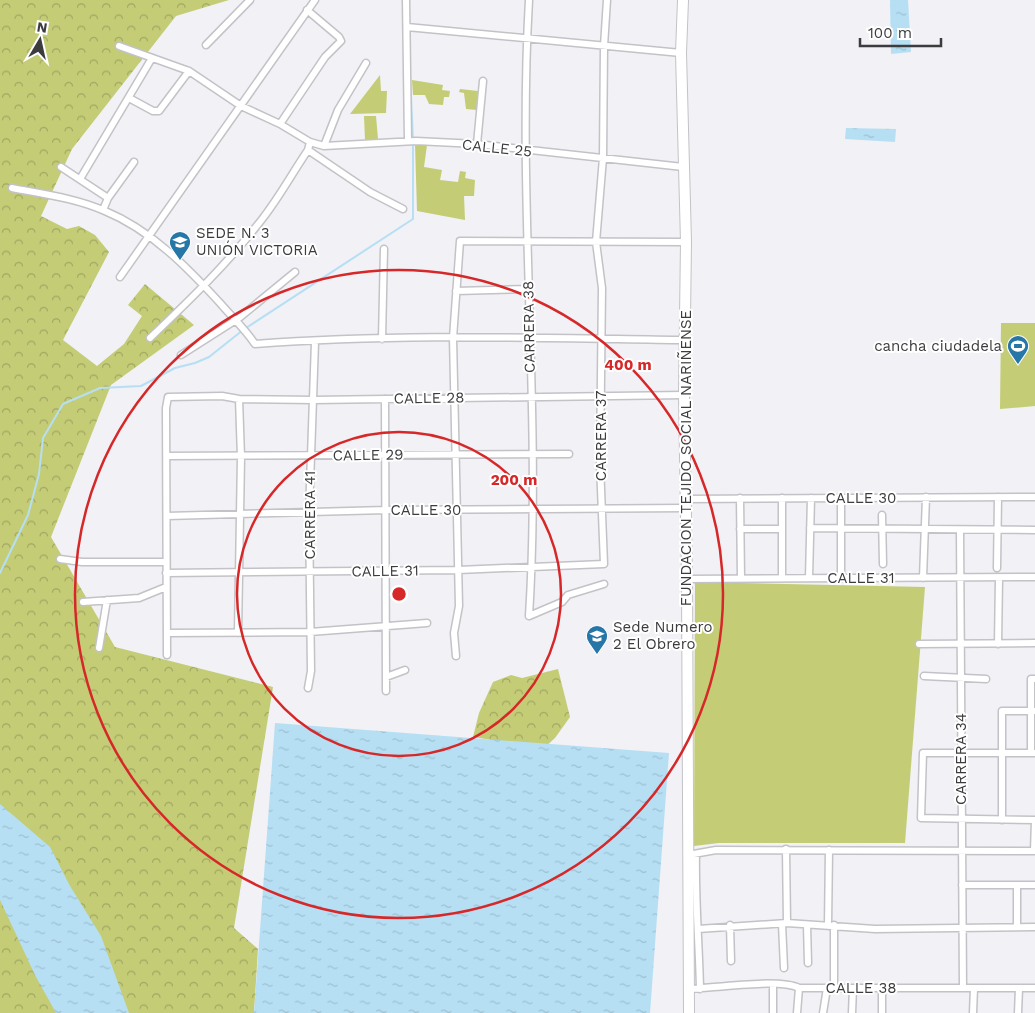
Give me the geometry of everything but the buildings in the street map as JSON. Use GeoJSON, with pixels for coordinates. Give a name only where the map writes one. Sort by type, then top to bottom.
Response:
{"type":"FeatureCollection","features":[{"type":"Feature","properties":{"kind":"main road","name":"FUNDACION TEJIDO SOCIAL NARIÑENSE"},"geometry":{"type":"LineString","coordinates":[[683,0],[681,53],[686,242],[684,395],[692,854],[689,1013]]}},
{"type":"Feature","properties":{"kind":"street"},"geometry":{"type":"LineString","coordinates":[[206,45],[250,0]]}},
{"type":"Feature","properties":{"kind":"street"},"geometry":{"type":"LineString","coordinates":[[120,277],[315,0]]}},
{"type":"Feature","properties":{"kind":"street"},"geometry":{"type":"LineString","coordinates":[[406,0],[412,140]]}},
{"type":"Feature","properties":{"kind":"street","name":"CARRERA 38"},"geometry":{"type":"LineString","coordinates":[[529,0],[525,151],[532,510],[528,616],[562,602],[568,596],[604,584]]}},
{"type":"Feature","properties":{"kind":"street","name":"CARRERA 37"},"geometry":{"type":"LineString","coordinates":[[604,564],[601,508],[602,288],[596,242],[604,158],[604,46],[607,0]]}},
{"type":"Feature","properties":{"kind":"street"},"geometry":{"type":"LineString","coordinates":[[280,124],[325,57],[341,41],[339,37],[307,10]]}},
{"type":"Feature","properties":{"kind":"street"},"geometry":{"type":"LineString","coordinates":[[407,27],[681,53]]}},
{"type":"Feature","properties":{"kind":"street","name":"CALLE 25"},"geometry":{"type":"LineString","coordinates":[[118,46],[189,71],[240,106],[280,124],[310,142],[324,146],[412,140],[477,144],[525,151],[683,167]]}},
{"type":"Feature","properties":{"kind":"street"},"geometry":{"type":"LineString","coordinates":[[80,179],[92,155],[152,58]]}},
{"type":"Feature","properties":{"kind":"street"},"geometry":{"type":"LineString","coordinates":[[324,146],[338,110],[366,63]]}},
{"type":"Feature","properties":{"kind":"street"},"geometry":{"type":"LineString","coordinates":[[129,98],[153,111],[159,111],[189,71]]}},
{"type":"Feature","properties":{"kind":"street"},"geometry":{"type":"LineString","coordinates":[[477,144],[483,81]]}},
{"type":"Feature","properties":{"kind":"street"},"geometry":{"type":"LineString","coordinates":[[150,338],[204,287],[264,216],[308,150],[310,142]]}},
{"type":"Feature","properties":{"kind":"street"},"geometry":{"type":"LineString","coordinates":[[308,150],[370,192],[403,209]]}},
{"type":"Feature","properties":{"kind":"street"},"geometry":{"type":"LineString","coordinates":[[103,210],[108,198],[134,162]]}},
{"type":"Feature","properties":{"kind":"street"},"geometry":{"type":"LineString","coordinates":[[60,167],[108,198]]}},
{"type":"Feature","properties":{"kind":"street"},"geometry":{"type":"LineString","coordinates":[[12,188],[69,199],[103,210],[127,221],[149,237],[204,287],[241,326],[255,344],[382,339],[530,337],[685,340]]}},
{"type":"Feature","properties":{"kind":"street"},"geometry":{"type":"LineString","coordinates":[[456,656],[454,633],[458,606],[458,570],[453,338],[460,240],[686,242]]}},
{"type":"Feature","properties":{"kind":"street"},"geometry":{"type":"LineString","coordinates":[[382,339],[384,249]]}},
{"type":"Feature","properties":{"kind":"street"},"geometry":{"type":"LineString","coordinates":[[181,356],[235,320],[295,272]]}},
{"type":"Feature","properties":{"kind":"street"},"geometry":{"type":"LineString","coordinates":[[456,291],[529,289]]}},
{"type":"Feature","properties":{"kind":"street","name":"CARRERA 41"},"geometry":{"type":"LineString","coordinates":[[308,688],[311,671],[310,456],[314,400],[315,342]]}},
{"type":"Feature","properties":{"kind":"street","name":"CALLE 28"},"geometry":{"type":"LineString","coordinates":[[167,456],[166,400],[174,396],[314,400],[684,395]]}},
{"type":"Feature","properties":{"kind":"street"},"geometry":{"type":"LineString","coordinates":[[238,634],[241,512],[239,399]]}},
{"type":"Feature","properties":{"kind":"street"},"geometry":{"type":"LineString","coordinates":[[385,399],[386,691]]}},
{"type":"Feature","properties":{"kind":"street","name":"CALLE 29"},"geometry":{"type":"LineString","coordinates":[[167,456],[569,454]]}},
{"type":"Feature","properties":{"kind":"street"},"geometry":{"type":"LineString","coordinates":[[167,456],[167,655]]}},
{"type":"Feature","properties":{"kind":"street"},"geometry":{"type":"LineString","coordinates":[[923,578],[926,497]]}},
{"type":"Feature","properties":{"kind":"street"},"geometry":{"type":"LineString","coordinates":[[997,568],[998,497]]}},
{"type":"Feature","properties":{"kind":"street","name":"CALLE 30"},"geometry":{"type":"LineString","coordinates":[[166,516],[241,512],[309,514],[386,510],[601,508],[740,498],[1035,497]]}},
{"type":"Feature","properties":{"kind":"street"},"geometry":{"type":"LineString","coordinates":[[740,498],[741,578]]}},
{"type":"Feature","properties":{"kind":"street"},"geometry":{"type":"LineString","coordinates":[[782,498],[782,578]]}},
{"type":"Feature","properties":{"kind":"street"},"geometry":{"type":"LineString","coordinates":[[809,578],[811,498]]}},
{"type":"Feature","properties":{"kind":"street"},"geometry":{"type":"LineString","coordinates":[[841,498],[841,578]]}},
{"type":"Feature","properties":{"kind":"street"},"geometry":{"type":"LineString","coordinates":[[882,515],[883,564]]}},
{"type":"Feature","properties":{"kind":"street"},"geometry":{"type":"LineString","coordinates":[[810,528],[1035,530]]}},
{"type":"Feature","properties":{"kind":"street"},"geometry":{"type":"LineString","coordinates":[[740,529],[782,529]]}},
{"type":"Feature","properties":{"kind":"street","name":"CARRERA 34"},"geometry":{"type":"LineString","coordinates":[[960,530],[963,988]]}},
{"type":"Feature","properties":{"kind":"street"},"geometry":{"type":"LineString","coordinates":[[60,559],[82,562],[166,562]]}},
{"type":"Feature","properties":{"kind":"street","name":"CALLE 31"},"geometry":{"type":"LineString","coordinates":[[166,573],[458,570],[604,564]]}},
{"type":"Feature","properties":{"kind":"street","name":"CALLE 31"},"geometry":{"type":"LineString","coordinates":[[687,578],[1035,578]]}},
{"type":"Feature","properties":{"kind":"street"},"geometry":{"type":"LineString","coordinates":[[998,644],[999,578]]}},
{"type":"Feature","properties":{"kind":"street"},"geometry":{"type":"LineString","coordinates":[[83,602],[139,598],[166,588]]}},
{"type":"Feature","properties":{"kind":"street"},"geometry":{"type":"LineString","coordinates":[[99,648],[107,600]]}},
{"type":"Feature","properties":{"kind":"street"},"geometry":{"type":"LineString","coordinates":[[168,633],[310,632],[427,623]]}},
{"type":"Feature","properties":{"kind":"street"},"geometry":{"type":"LineString","coordinates":[[919,644],[1035,643]]}},
{"type":"Feature","properties":{"kind":"street"},"geometry":{"type":"LineString","coordinates":[[386,677],[405,670]]}},
{"type":"Feature","properties":{"kind":"street"},"geometry":{"type":"LineString","coordinates":[[924,676],[986,678]]}},
{"type":"Feature","properties":{"kind":"street"},"geometry":{"type":"LineString","coordinates":[[700,988],[698,929],[692,854],[716,850],[786,849],[1035,851],[1035,820],[921,818],[923,753],[1033,753],[1033,679]]}},
{"type":"Feature","properties":{"kind":"street"},"geometry":{"type":"LineString","coordinates":[[1002,820],[1002,711],[1033,711]]}},
{"type":"Feature","properties":{"kind":"street"},"geometry":{"type":"LineString","coordinates":[[784,968],[786,849]]}},
{"type":"Feature","properties":{"kind":"street"},"geometry":{"type":"LineString","coordinates":[[823,1013],[830,988],[831,925],[828,850]]}},
{"type":"Feature","properties":{"kind":"street"},"geometry":{"type":"LineString","coordinates":[[962,885],[1035,885]]}},
{"type":"Feature","properties":{"kind":"street"},"geometry":{"type":"LineString","coordinates":[[1017,885],[1017,927]]}},
{"type":"Feature","properties":{"kind":"street"},"geometry":{"type":"LineString","coordinates":[[698,929],[730,925],[785,924],[892,928],[1035,927]]}},
{"type":"Feature","properties":{"kind":"street"},"geometry":{"type":"LineString","coordinates":[[730,925],[731,961]]}},
{"type":"Feature","properties":{"kind":"street"},"geometry":{"type":"LineString","coordinates":[[807,925],[808,963]]}},
{"type":"Feature","properties":{"kind":"street"},"geometry":{"type":"LineString","coordinates":[[773,984],[773,1013]]}},
{"type":"Feature","properties":{"kind":"street","name":"CALLE 38"},"geometry":{"type":"LineString","coordinates":[[689,989],[773,984],[799,988],[1035,988]]}},
{"type":"Feature","properties":{"kind":"street"},"geometry":{"type":"LineString","coordinates":[[797,1013],[799,988]]}},
{"type":"Feature","properties":{"kind":"street"},"geometry":{"type":"LineString","coordinates":[[852,1013],[853,988]]}},
{"type":"Feature","properties":{"kind":"street"},"geometry":{"type":"LineString","coordinates":[[882,988],[882,1013]]}},
{"type":"Feature","properties":{"kind":"street"},"geometry":{"type":"LineString","coordinates":[[973,1013],[974,988]]}},
{"type":"Feature","properties":{"kind":"street"},"geometry":{"type":"LineString","coordinates":[[1018,1013],[1019,988]]}},
{"type":"Feature","properties":{"kind":"green space"},"geometry":{"type":"Polygon","coordinates":[[[0,0],[229,0],[176,16],[72,149],[41,216],[67,229],[79,226],[95,235],[109,252],[63,340],[97,366],[124,344],[142,316],[128,305],[145,284],[194,325],[111,385],[51,537],[115,647],[273,687],[234,928],[258,949],[254,1013],[0,1013],[0,0]]]}},
{"type":"Feature","properties":{"kind":"green space"},"geometry":{"type":"Polygon","coordinates":[[[380,75],[381,91],[387,91],[386,113],[350,114],[380,75]]]}},
{"type":"Feature","properties":{"kind":"green space"},"geometry":{"type":"Polygon","coordinates":[[[412,80],[443,85],[442,90],[450,91],[449,97],[444,97],[443,105],[429,104],[425,95],[413,95],[412,80]]]}},
{"type":"Feature","properties":{"kind":"green space"},"geometry":{"type":"Polygon","coordinates":[[[460,89],[478,91],[477,110],[466,109],[464,93],[459,92],[460,89]]]}},
{"type":"Feature","properties":{"kind":"green space"},"geometry":{"type":"Polygon","coordinates":[[[364,116],[376,116],[378,139],[365,140],[364,116]]]}},
{"type":"Feature","properties":{"kind":"green space"},"geometry":{"type":"Polygon","coordinates":[[[415,144],[427,145],[424,167],[442,170],[440,180],[458,182],[460,171],[466,172],[465,178],[475,180],[474,196],[464,196],[465,220],[417,211],[415,144]]]}},
{"type":"Feature","properties":{"kind":"green space","name":"cancha ciudadela"},"geometry":{"type":"Polygon","coordinates":[[[1001,323],[1035,323],[1035,406],[1000,409],[1001,323]]]}},
{"type":"Feature","properties":{"kind":"green space"},"geometry":{"type":"Polygon","coordinates":[[[695,582],[925,587],[905,843],[719,843],[694,846],[695,582]]]}},
{"type":"Feature","properties":{"kind":"green space"},"geometry":{"type":"Polygon","coordinates":[[[558,669],[570,717],[555,738],[544,748],[473,737],[479,713],[493,682],[511,675],[522,678],[558,669]]]}},
{"type":"Feature","properties":{"kind":"water"},"geometry":{"type":"Polygon","coordinates":[[[890,0],[908,0],[911,52],[891,54],[890,0]]]}},
{"type":"Feature","properties":{"kind":"water"},"geometry":{"type":"Polygon","coordinates":[[[846,128],[896,129],[895,142],[845,139],[846,128]]]}},
{"type":"Feature","properties":{"kind":"water"},"geometry":{"type":"Polygon","coordinates":[[[275,723],[669,753],[650,1013],[254,1013],[275,723]]]}},
{"type":"Feature","properties":{"kind":"water"},"geometry":{"type":"Polygon","coordinates":[[[0,804],[50,847],[70,886],[101,936],[129,1013],[56,1013],[35,975],[0,900],[0,804]]]}},
{"type":"Feature","properties":{"kind":"waterway"},"geometry":{"type":"LineString","coordinates":[[0,573],[28,515],[39,474],[43,438],[63,404],[100,388],[141,386],[175,368],[209,357],[243,330],[413,219],[413,141],[410,75]]}},
{"type":"Feature","properties":{"kind":"place","name":"SEDE N. 3 UNIÓN VICTORIA"},"geometry":{"type":"Point","coordinates":[180,261]}},
{"type":"Feature","properties":{"kind":"place","name":"cancha ciudadela"},"geometry":{"type":"Point","coordinates":[1018,365]}},
{"type":"Feature","properties":{"kind":"place","name":"Sede Numero 2 El Obrero"},"geometry":{"type":"Point","coordinates":[597,655]}}]}
